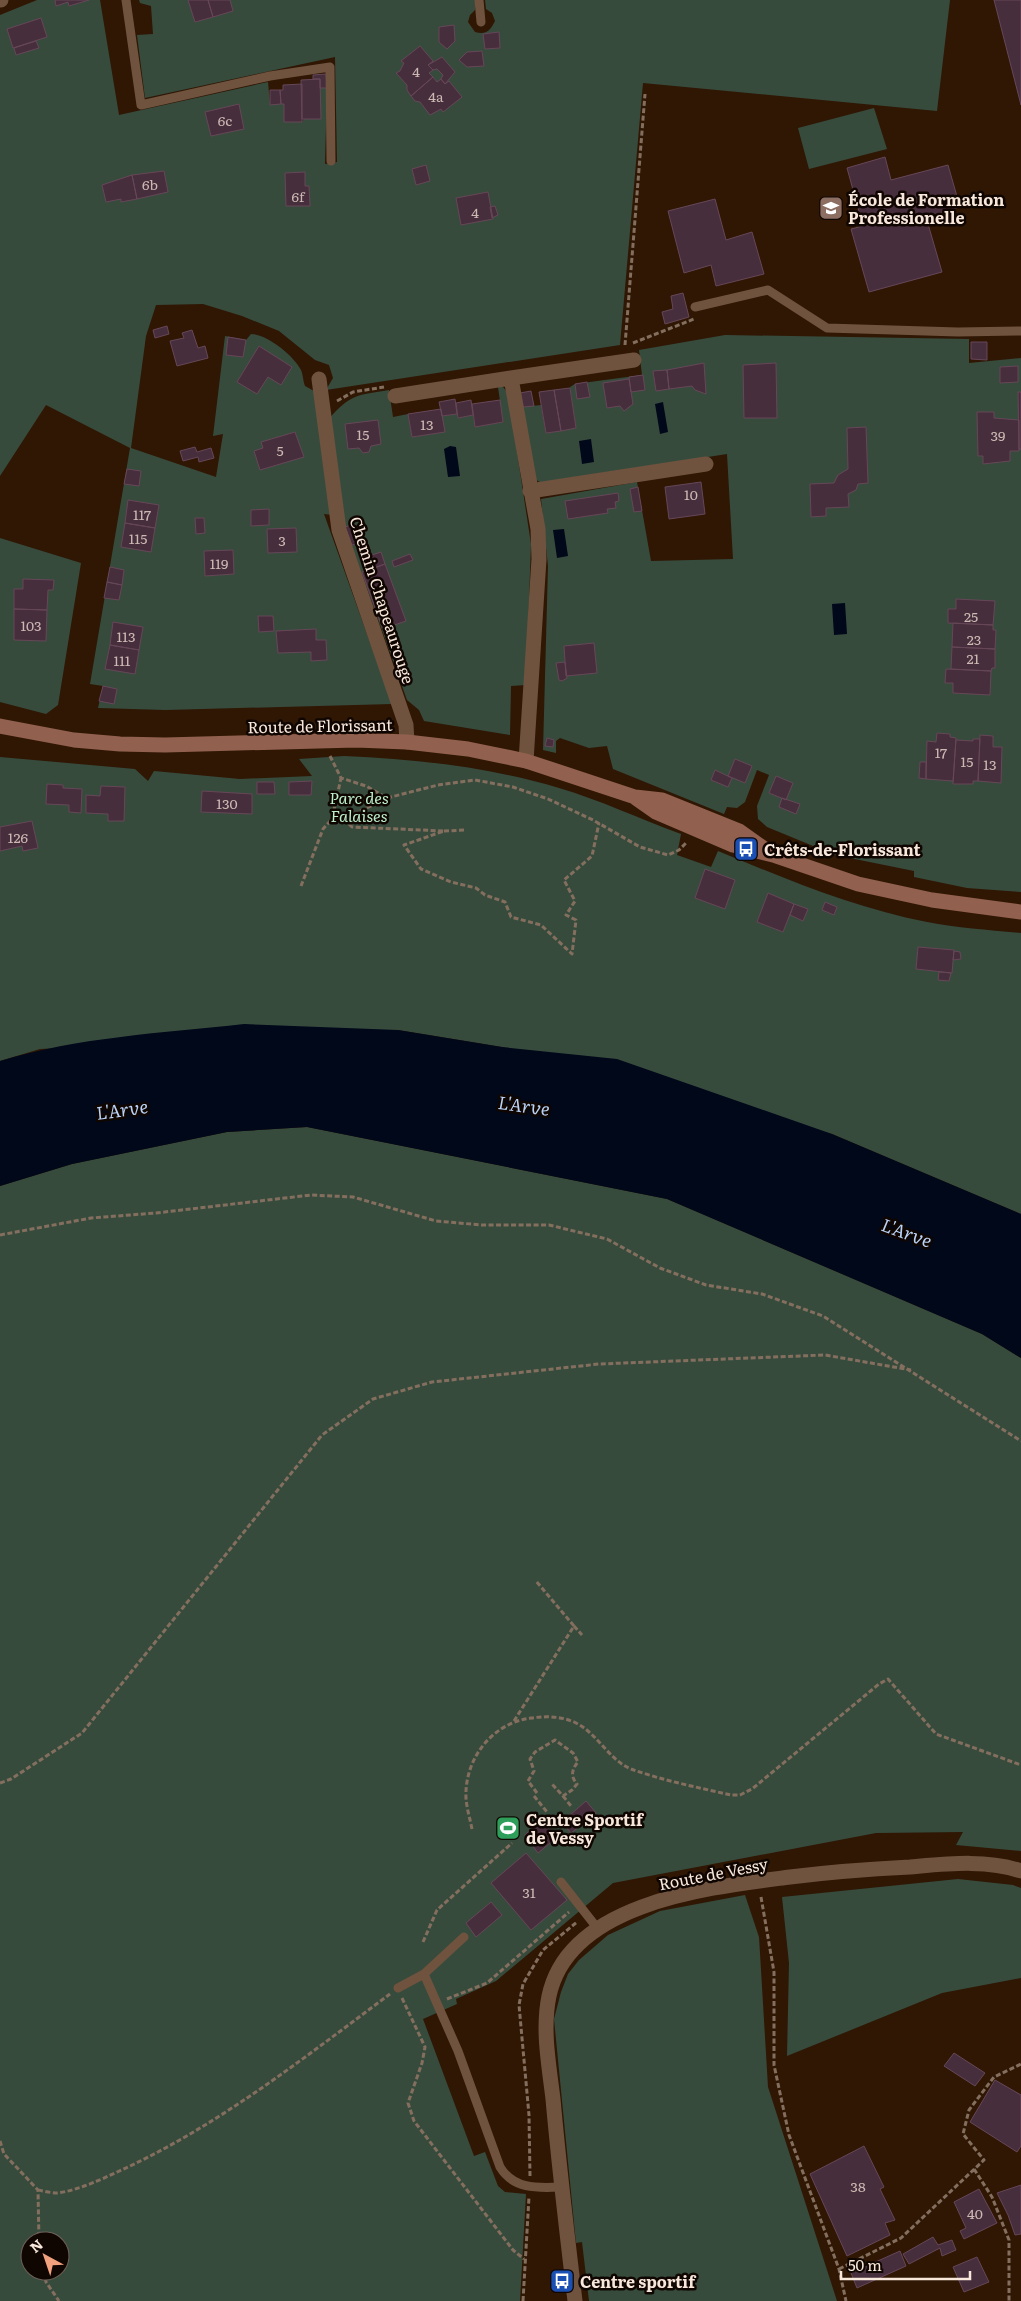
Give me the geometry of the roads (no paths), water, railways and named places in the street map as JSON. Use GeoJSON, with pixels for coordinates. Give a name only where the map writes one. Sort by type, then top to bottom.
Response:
{"type":"FeatureCollection","features":[{"type":"Feature","properties":{"kind":"main road","name":"Route de Florissant"},"geometry":{"type":"LineString","coordinates":[[0,726],[74,740],[120,744],[165,745],[329,740],[406,742],[468,749],[526,761],[635,797],[662,800],[739,831],[774,855],[867,886],[932,900],[1021,912]]}},
{"type":"Feature","properties":{"kind":"street"},"geometry":{"type":"LineString","coordinates":[[395,396],[634,360]]}},
{"type":"Feature","properties":{"kind":"street"},"geometry":{"type":"LineString","coordinates":[[511,378],[538,529],[539,559],[526,761]]}},
{"type":"Feature","properties":{"kind":"street","name":"Chemin Chapeaurouge"},"geometry":{"type":"LineString","coordinates":[[319,379],[339,530],[406,725],[406,742]]}},
{"type":"Feature","properties":{"kind":"street"},"geometry":{"type":"LineString","coordinates":[[530,491],[706,464]]}},
{"type":"Feature","properties":{"kind":"street","name":"Route de Vessy"},"geometry":{"type":"LineString","coordinates":[[575,2301],[547,2046],[546,2014],[555,1979],[566,1961],[582,1942],[598,1929],[646,1905],[711,1888],[830,1873],[945,1864],[986,1865],[1021,1871]]}},
{"type":"Feature","properties":{"kind":"lane"},"geometry":{"type":"LineString","coordinates":[[126,0],[141,105],[270,76],[330,67],[331,162]]}},
{"type":"Feature","properties":{"kind":"lane"},"geometry":{"type":"LineString","coordinates":[[480,0],[480,22]]}},
{"type":"Feature","properties":{"kind":"lane"},"geometry":{"type":"LineString","coordinates":[[695,307],[768,290],[827,328],[958,332],[1021,331]]}},
{"type":"Feature","properties":{"kind":"lane"},"geometry":{"type":"LineString","coordinates":[[561,1882],[598,1929]]}},
{"type":"Feature","properties":{"kind":"lane"},"geometry":{"type":"LineString","coordinates":[[398,1988],[424,1974],[464,1937]]}},
{"type":"Feature","properties":{"kind":"lane"},"geometry":{"type":"LineString","coordinates":[[424,1974],[438,2002],[500,2167],[506,2176],[514,2182],[529,2186],[562,2187]]}},
{"type":"Feature","properties":{"kind":"water"},"geometry":{"type":"Polygon","coordinates":[[[663,402],[668,432],[660,434],[655,404],[663,402]]]}},
{"type":"Feature","properties":{"kind":"water"},"geometry":{"type":"Polygon","coordinates":[[[591,439],[594,462],[582,464],[579,441],[591,439]]]}},
{"type":"Feature","properties":{"kind":"water"},"geometry":{"type":"Polygon","coordinates":[[[450,446],[456,447],[460,476],[448,477],[444,449],[450,446]]]}},
{"type":"Feature","properties":{"kind":"water"},"geometry":{"type":"Polygon","coordinates":[[[564,529],[568,556],[557,558],[553,530],[564,529]]]}},
{"type":"Feature","properties":{"kind":"water"},"geometry":{"type":"Polygon","coordinates":[[[845,603],[847,634],[834,635],[832,604],[845,603]]]}},
{"type":"Feature","properties":{"kind":"water","name":"L'Arve"},"geometry":{"type":"Polygon","coordinates":[[[244,1024],[398,1030],[502,1047],[617,1059],[832,1134],[1021,1214],[1021,1358],[982,1334],[667,1199],[307,1127],[227,1132],[72,1164],[0,1186],[0,1061],[60,1046],[90,1041],[244,1024]]]}},
{"type":"Feature","properties":{"kind":"place","name":"École de Formation Professionelle"},"geometry":{"type":"Point","coordinates":[831,208]}},
{"type":"Feature","properties":{"kind":"place","name":"Crêts-de-Florissant"},"geometry":{"type":"Point","coordinates":[746,849]}},
{"type":"Feature","properties":{"kind":"place","name":"Centre Sportif de Vessy"},"geometry":{"type":"Point","coordinates":[508,1828]}},
{"type":"Feature","properties":{"kind":"place","name":"Centre sportif"},"geometry":{"type":"Point","coordinates":[562,2281]}},
{"type":"Feature","properties":{"kind":"park label","name":"Parc des Falaises"},"geometry":{"type":"Point","coordinates":[359,806]}}]}
